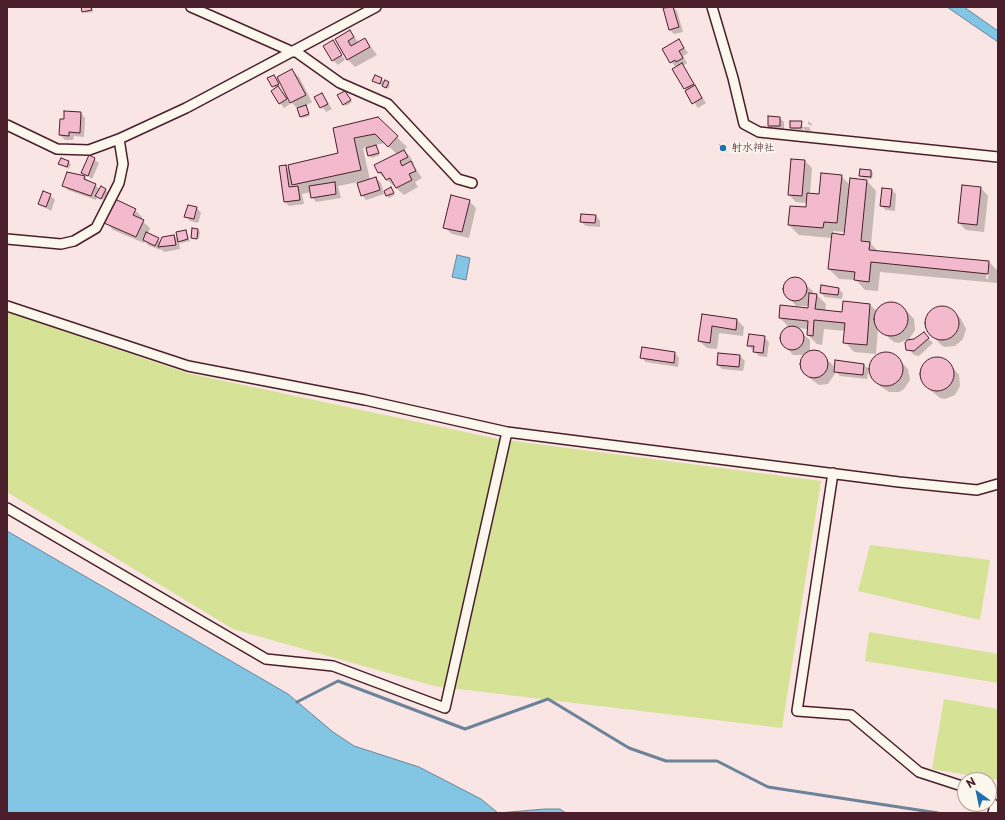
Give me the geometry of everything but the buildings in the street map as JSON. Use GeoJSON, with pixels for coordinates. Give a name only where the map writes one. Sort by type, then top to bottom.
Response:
{"type":"FeatureCollection","features":[{"type":"Feature","properties":{"kind":"street"},"geometry":{"type":"LineString","coordinates":[[191,7],[294,52],[340,82],[388,104],[458,179],[472,183]]}},
{"type":"Feature","properties":{"kind":"street"},"geometry":{"type":"LineString","coordinates":[[7,125],[57,149],[89,150],[119,139],[186,108],[294,52],[376,7]]}},
{"type":"Feature","properties":{"kind":"street"},"geometry":{"type":"LineString","coordinates":[[712,7],[733,78],[744,124],[759,132],[998,157]]}},
{"type":"Feature","properties":{"kind":"street"},"geometry":{"type":"LineString","coordinates":[[7,239],[61,244],[74,241],[96,228],[119,182],[123,164],[119,139]]}},
{"type":"Feature","properties":{"kind":"street"},"geometry":{"type":"LineString","coordinates":[[7,306],[188,366],[365,400],[508,432],[977,490],[998,484]]}},
{"type":"Feature","properties":{"kind":"street"},"geometry":{"type":"LineString","coordinates":[[7,508],[266,659],[334,666],[444,708],[508,432]]}},
{"type":"Feature","properties":{"kind":"street"},"geometry":{"type":"LineString","coordinates":[[833,473],[797,711],[851,715],[919,772],[957,785]]}},
{"type":"Feature","properties":{"kind":"green space"},"geometry":{"type":"Polygon","coordinates":[[[7,312],[187,373],[498,439],[821,481],[782,728],[434,686],[233,629],[7,492],[7,312]]]}},
{"type":"Feature","properties":{"kind":"green space"},"geometry":{"type":"Polygon","coordinates":[[[870,545],[990,560],[980,620],[858,591],[870,545]]]}},
{"type":"Feature","properties":{"kind":"green space"},"geometry":{"type":"Polygon","coordinates":[[[869,632],[998,654],[998,683],[865,661],[869,632]]]}},
{"type":"Feature","properties":{"kind":"green space"},"geometry":{"type":"Polygon","coordinates":[[[944,699],[998,709],[998,780],[997,772],[957,773],[932,769],[944,699]]]}},
{"type":"Feature","properties":{"kind":"water"},"geometry":{"type":"Polygon","coordinates":[[[947,7],[964,7],[998,31],[998,42],[947,7]]]}},
{"type":"Feature","properties":{"kind":"water"},"geometry":{"type":"Polygon","coordinates":[[[457,255],[470,258],[466,280],[452,277],[457,255]]]}},
{"type":"Feature","properties":{"kind":"water"},"geometry":{"type":"Polygon","coordinates":[[[7,531],[288,694],[333,732],[354,746],[419,767],[481,799],[498,813],[7,813],[7,531]]]}},
{"type":"Feature","properties":{"kind":"water"},"geometry":{"type":"Polygon","coordinates":[[[560,809],[566,813],[498,813],[560,809]]]}},
{"type":"Feature","properties":{"kind":"waterway"},"geometry":{"type":"LineString","coordinates":[[297,702],[338,681],[465,729],[548,699],[629,748],[666,761],[717,761],[768,787],[938,813]]}},
{"type":"Feature","properties":{"kind":"place","name":"射水神社"},"geometry":{"type":"Point","coordinates":[723,148]}}]}
